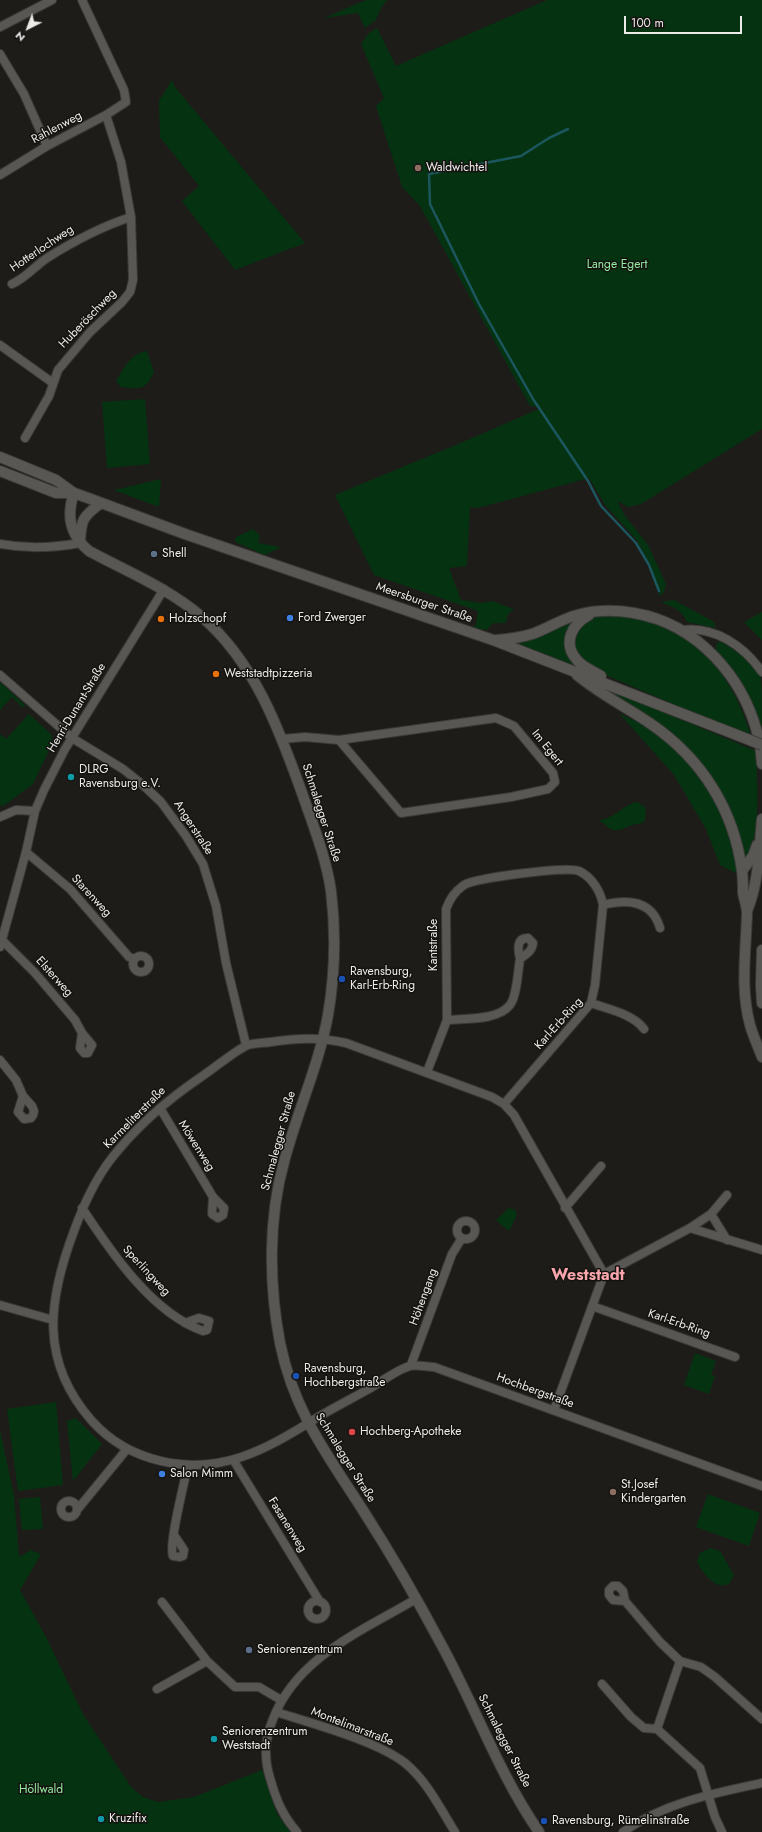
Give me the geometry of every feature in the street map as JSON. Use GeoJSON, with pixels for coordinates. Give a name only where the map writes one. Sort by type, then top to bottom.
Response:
{"type":"FeatureCollection","features":[{"type":"Feature","properties":{"kind":"street"},"geometry":{"type":"LineString","coordinates":[[0,26],[52,0]]}},
{"type":"Feature","properties":{"kind":"street","name":"Rahlenweg"},"geometry":{"type":"LineString","coordinates":[[0,175],[47,146],[106,115],[126,102],[115,70],[82,0]]}},
{"type":"Feature","properties":{"kind":"street"},"geometry":{"type":"LineString","coordinates":[[0,54],[24,94],[47,146]]}},
{"type":"Feature","properties":{"kind":"street","name":"Huberöschweg"},"geometry":{"type":"LineString","coordinates":[[25,438],[49,396],[58,370],[72,352],[130,292],[133,280],[131,217],[121,162],[106,115]]}},
{"type":"Feature","properties":{"kind":"street","name":"Hotterlochweg"},"geometry":{"type":"LineString","coordinates":[[12,284],[20,281],[41,262],[87,233],[131,217]]}},
{"type":"Feature","properties":{"kind":"street"},"geometry":{"type":"LineString","coordinates":[[0,345],[53,383]]}},
{"type":"Feature","properties":{"kind":"street","name":"Meersburger Straße"},"geometry":{"type":"LineString","coordinates":[[0,457],[56,480],[74,493],[100,503],[185,534],[493,640],[571,669],[762,745]]}},
{"type":"Feature","properties":{"kind":"street","name":"Meersburger Straße"},"geometry":{"type":"LineString","coordinates":[[0,471],[56,493],[74,493]]}},
{"type":"Feature","properties":{"kind":"street","name":"Schmalegger Straße"},"geometry":{"type":"LineString","coordinates":[[74,493],[70,511],[70,524],[80,543],[97,555],[164,589],[203,618],[231,648],[260,690],[282,739],[320,845],[330,891],[334,937],[332,980],[328,1015],[323,1038],[283,1164],[276,1202],[274,1227],[274,1292],[280,1342],[297,1402],[308,1424],[365,1513],[416,1599],[443,1648],[514,1790],[538,1832]]}},
{"type":"Feature","properties":{"kind":"street"},"geometry":{"type":"LineString","coordinates":[[0,544],[15,547],[53,548],[80,543],[81,523],[86,514],[100,503]]}},
{"type":"Feature","properties":{"kind":"street","name":"Henri-Dunant-Straße"},"geometry":{"type":"LineString","coordinates":[[1,944],[26,852],[35,811],[72,738],[164,589]]}},
{"type":"Feature","properties":{"kind":"street"},"geometry":{"type":"LineString","coordinates":[[493,640],[532,634],[577,615],[592,613],[618,612],[644,615],[663,621],[682,630],[707,648],[733,680],[750,714],[759,739],[762,764]]}},
{"type":"Feature","properties":{"kind":"street"},"geometry":{"type":"LineString","coordinates":[[592,613],[580,620],[572,629],[570,645],[572,653],[577,661],[617,687]]}},
{"type":"Feature","properties":{"kind":"street"},"geometry":{"type":"LineString","coordinates":[[682,630],[696,628],[729,640],[753,660],[762,672]]}},
{"type":"Feature","properties":{"kind":"street"},"geometry":{"type":"LineString","coordinates":[[571,669],[592,687],[651,724],[673,742],[706,775],[729,819],[742,871],[747,912],[744,947],[744,989],[750,1026],[762,1057]]}},
{"type":"Feature","properties":{"kind":"street","name":"Angerstraße"},"geometry":{"type":"LineString","coordinates":[[0,675],[72,738],[123,769],[161,802],[186,836],[203,864],[216,906],[226,963],[246,1045]]}},
{"type":"Feature","properties":{"kind":"street","name":"Im Egert"},"geometry":{"type":"LineString","coordinates":[[282,739],[305,737],[339,740],[496,718],[514,726],[553,773],[555,782],[548,789],[511,797],[401,813],[339,740]]}},
{"type":"Feature","properties":{"kind":"street"},"geometry":{"type":"LineString","coordinates":[[0,817],[16,810],[35,811]]}},
{"type":"Feature","properties":{"kind":"street"},"geometry":{"type":"LineString","coordinates":[[747,912],[751,902],[758,863],[762,819]]}},
{"type":"Feature","properties":{"kind":"street"},"geometry":{"type":"LineString","coordinates":[[742,871],[753,856],[761,833]]}},
{"type":"Feature","properties":{"kind":"street","name":"Starenweg"},"geometry":{"type":"LineString","coordinates":[[26,852],[70,889],[129,957],[135,959]]}},
{"type":"Feature","properties":{"kind":"street","name":"Kantstraße"},"geometry":{"type":"LineString","coordinates":[[427,1072],[447,1020],[446,909],[451,897],[465,884],[480,880],[568,869],[579,871],[592,881],[600,894],[603,905],[595,985],[591,1003]]}},
{"type":"Feature","properties":{"kind":"street"},"geometry":{"type":"LineString","coordinates":[[603,905],[622,901],[633,902],[642,906],[655,916],[660,928]]}},
{"type":"Feature","properties":{"kind":"street","name":"Elsterweg"},"geometry":{"type":"LineString","coordinates":[[1,944],[35,973],[75,1020],[82,1033]]}},
{"type":"Feature","properties":{"kind":"street"},"geometry":{"type":"LineString","coordinates":[[762,950],[762,1003]]}},
{"type":"Feature","properties":{"kind":"street"},"geometry":{"type":"LineString","coordinates":[[447,1020],[487,1017],[502,1012],[510,1004],[515,992],[520,959]]}},
{"type":"Feature","properties":{"kind":"street","name":"Karl-Erb-Ring"},"geometry":{"type":"LineString","coordinates":[[504,1104],[591,1003],[630,1018],[640,1023],[644,1029]]}},
{"type":"Feature","properties":{"kind":"street","name":"Karmeliterstraße"},"geometry":{"type":"LineString","coordinates":[[308,1424],[255,1453],[234,1461],[216,1464],[188,1465],[155,1460],[127,1449],[94,1423],[70,1391],[59,1365],[53,1320],[55,1296],[60,1271],[82,1208],[110,1161],[160,1108],[173,1096],[246,1045],[298,1038],[323,1038]]}},
{"type":"Feature","properties":{"kind":"street"},"geometry":{"type":"LineString","coordinates":[[323,1038],[346,1043],[427,1072],[492,1097],[504,1104],[514,1115],[565,1208],[604,1274]]}},
{"type":"Feature","properties":{"kind":"street"},"geometry":{"type":"LineString","coordinates":[[0,1060],[16,1080],[23,1096]]}},
{"type":"Feature","properties":{"kind":"street","name":"Möwenweg"},"geometry":{"type":"LineString","coordinates":[[160,1108],[172,1131],[213,1197]]}},
{"type":"Feature","properties":{"kind":"street"},"geometry":{"type":"LineString","coordinates":[[565,1208],[601,1166]]}},
{"type":"Feature","properties":{"kind":"street"},"geometry":{"type":"LineString","coordinates":[[554,1410],[604,1274],[690,1228],[711,1214],[727,1195]]}},
{"type":"Feature","properties":{"kind":"street","name":"Sperlingweg"},"geometry":{"type":"LineString","coordinates":[[82,1208],[106,1244],[130,1275],[164,1307],[185,1323]]}},
{"type":"Feature","properties":{"kind":"street"},"geometry":{"type":"LineString","coordinates":[[711,1214],[727,1240]]}},
{"type":"Feature","properties":{"kind":"street"},"geometry":{"type":"LineString","coordinates":[[690,1228],[762,1250]]}},
{"type":"Feature","properties":{"kind":"street","name":"Höhengang"},"geometry":{"type":"LineString","coordinates":[[411,1365],[452,1254],[462,1238]]}},
{"type":"Feature","properties":{"kind":"street"},"geometry":{"type":"LineString","coordinates":[[0,1305],[53,1320]]}},
{"type":"Feature","properties":{"kind":"street","name":"Karl-Erb-Ring"},"geometry":{"type":"LineString","coordinates":[[592,1306],[736,1357]]}},
{"type":"Feature","properties":{"kind":"street"},"geometry":{"type":"LineString","coordinates":[[308,1424],[411,1365]]}},
{"type":"Feature","properties":{"kind":"street","name":"Hochbergstraße"},"geometry":{"type":"LineString","coordinates":[[411,1365],[434,1367],[762,1486]]}},
{"type":"Feature","properties":{"kind":"street"},"geometry":{"type":"LineString","coordinates":[[77,1510],[127,1449]]}},
{"type":"Feature","properties":{"kind":"street","name":"Fasanenweg"},"geometry":{"type":"LineString","coordinates":[[234,1461],[320,1602]]}},
{"type":"Feature","properties":{"kind":"street"},"geometry":{"type":"LineString","coordinates":[[174,1535],[188,1465]]}},
{"type":"Feature","properties":{"kind":"street"},"geometry":{"type":"LineString","coordinates":[[297,1832],[287,1821],[279,1808],[267,1770],[266,1760],[268,1730],[281,1700],[294,1681],[324,1654],[416,1599]]}},
{"type":"Feature","properties":{"kind":"street"},"geometry":{"type":"LineString","coordinates":[[625,1601],[660,1642],[680,1661],[701,1667],[716,1677],[762,1719]]}},
{"type":"Feature","properties":{"kind":"street"},"geometry":{"type":"LineString","coordinates":[[162,1602],[207,1661],[235,1686],[259,1687],[281,1700]]}},
{"type":"Feature","properties":{"kind":"street"},"geometry":{"type":"LineString","coordinates":[[157,1689],[207,1661]]}},
{"type":"Feature","properties":{"kind":"street"},"geometry":{"type":"LineString","coordinates":[[657,1729],[680,1661]]}},
{"type":"Feature","properties":{"kind":"street"},"geometry":{"type":"LineString","coordinates":[[602,1684],[631,1717],[644,1728],[657,1729],[700,1768],[715,1817],[722,1832]]}},
{"type":"Feature","properties":{"kind":"street","name":"Montelimarstraße"},"geometry":{"type":"LineString","coordinates":[[276,1712],[353,1738],[386,1751],[404,1763],[418,1776],[433,1795],[455,1832]]}},
{"type":"Feature","properties":{"kind":"street"},"geometry":{"type":"LineString","coordinates":[[624,1832],[662,1812],[709,1794],[762,1783]]}},
{"type":"Feature","properties":{"kind":"green space"},"geometry":{"type":"Polygon","coordinates":[[[366,0],[387,0],[380,10],[376,20],[365,28],[358,13],[324,18],[366,0]]]}},
{"type":"Feature","properties":{"kind":"green space","name":"Lange Egert"},"geometry":{"type":"Polygon","coordinates":[[[547,0],[762,0],[762,429],[641,504],[629,507],[617,501],[626,517],[648,545],[666,584],[664,592],[660,596],[651,566],[636,539],[606,506],[589,478],[478,508],[470,507],[467,566],[449,568],[461,600],[481,603],[493,601],[515,610],[511,611],[507,616],[506,623],[493,623],[487,630],[471,627],[476,625],[478,611],[374,575],[335,495],[541,408],[530,406],[420,206],[402,187],[376,106],[384,98],[361,44],[368,34],[377,28],[396,66],[547,0]]]}},
{"type":"Feature","properties":{"kind":"green space"},"geometry":{"type":"Polygon","coordinates":[[[172,80],[175,87],[305,243],[235,270],[182,201],[199,186],[160,137],[159,101],[172,80]]]}},
{"type":"Feature","properties":{"kind":"green space"},"geometry":{"type":"Polygon","coordinates":[[[147,351],[154,372],[148,383],[145,386],[138,388],[121,387],[116,381],[125,366],[132,358],[141,352],[147,351]]]}},
{"type":"Feature","properties":{"kind":"green space"},"geometry":{"type":"Polygon","coordinates":[[[145,399],[150,464],[107,468],[102,402],[145,399]]]}},
{"type":"Feature","properties":{"kind":"green space"},"geometry":{"type":"Polygon","coordinates":[[[161,479],[159,507],[114,490],[161,479]]]}},
{"type":"Feature","properties":{"kind":"green space"},"geometry":{"type":"Polygon","coordinates":[[[253,529],[260,536],[258,543],[281,547],[265,555],[235,542],[236,537],[253,529]]]}},
{"type":"Feature","properties":{"kind":"green space"},"geometry":{"type":"Polygon","coordinates":[[[674,600],[714,622],[716,628],[687,622],[679,611],[660,602],[674,600]]]}},
{"type":"Feature","properties":{"kind":"green space"},"geometry":{"type":"Polygon","coordinates":[[[762,612],[762,640],[744,622],[762,612]]]}},
{"type":"Feature","properties":{"kind":"green space"},"geometry":{"type":"Polygon","coordinates":[[[616,613],[667,626],[683,635],[698,647],[710,659],[731,688],[752,738],[601,673],[586,663],[577,654],[574,648],[574,637],[577,632],[590,617],[616,613]]]}},
{"type":"Feature","properties":{"kind":"green space"},"geometry":{"type":"Polygon","coordinates":[[[573,619],[566,632],[565,644],[568,655],[577,666],[512,642],[573,619]]]}},
{"type":"Feature","properties":{"kind":"green space"},"geometry":{"type":"Polygon","coordinates":[[[720,641],[738,652],[749,662],[754,667],[761,679],[762,730],[749,696],[716,650],[716,645],[720,641]]]}},
{"type":"Feature","properties":{"kind":"green space"},"geometry":{"type":"Polygon","coordinates":[[[0,682],[25,705],[23,708],[12,697],[0,710],[0,682]]]}},
{"type":"Feature","properties":{"kind":"green space"},"geometry":{"type":"Polygon","coordinates":[[[593,683],[756,751],[756,823],[754,837],[745,863],[737,829],[730,810],[719,788],[706,769],[672,736],[593,683]]]}},
{"type":"Feature","properties":{"kind":"green space"},"geometry":{"type":"Polygon","coordinates":[[[619,713],[643,725],[672,745],[708,786],[730,834],[738,874],[720,865],[706,829],[674,775],[619,713]]]}},
{"type":"Feature","properties":{"kind":"green space"},"geometry":{"type":"Polygon","coordinates":[[[29,714],[51,734],[53,742],[33,784],[2,807],[0,804],[0,734],[6,739],[29,714]]]}},
{"type":"Feature","properties":{"kind":"green space"},"geometry":{"type":"Polygon","coordinates":[[[638,802],[646,808],[645,821],[640,824],[613,830],[599,820],[610,817],[633,803],[638,802]]]}},
{"type":"Feature","properties":{"kind":"green space"},"geometry":{"type":"Polygon","coordinates":[[[509,1208],[515,1210],[517,1215],[509,1231],[496,1220],[509,1208]]]}},
{"type":"Feature","properties":{"kind":"green space"},"geometry":{"type":"Polygon","coordinates":[[[695,1353],[716,1361],[711,1375],[715,1376],[709,1394],[684,1385],[695,1353]]]}},
{"type":"Feature","properties":{"kind":"green space"},"geometry":{"type":"Polygon","coordinates":[[[56,1402],[63,1485],[18,1491],[7,1409],[56,1402]]]}},
{"type":"Feature","properties":{"kind":"green space"},"geometry":{"type":"Polygon","coordinates":[[[76,1418],[102,1444],[73,1481],[67,1421],[76,1418]]]}},
{"type":"Feature","properties":{"kind":"green space","name":"Höllwald"},"geometry":{"type":"Polygon","coordinates":[[[0,1430],[14,1496],[19,1557],[31,1550],[41,1554],[20,1590],[46,1637],[83,1714],[131,1787],[143,1797],[158,1802],[194,1797],[262,1770],[277,1814],[291,1832],[0,1832],[0,1430]]]}},
{"type":"Feature","properties":{"kind":"green space"},"geometry":{"type":"Polygon","coordinates":[[[708,1494],[760,1513],[749,1546],[696,1527],[708,1494]]]}},
{"type":"Feature","properties":{"kind":"green space"},"geometry":{"type":"Polygon","coordinates":[[[40,1497],[43,1529],[22,1530],[19,1499],[40,1497]]]}},
{"type":"Feature","properties":{"kind":"green space"},"geometry":{"type":"Polygon","coordinates":[[[710,1548],[720,1551],[734,1575],[729,1584],[719,1585],[714,1583],[706,1576],[697,1562],[700,1553],[710,1548]]]}},
{"type":"Feature","properties":{"kind":"waterway"},"geometry":{"type":"LineString","coordinates":[[568,129],[549,138],[521,156],[429,174],[430,204],[479,304],[533,399],[588,481],[601,506],[636,543],[649,565],[659,591]]}},
{"type":"Feature","properties":{"kind":"place","name":"Waldwichtel"},"geometry":{"type":"Point","coordinates":[418,168]}},
{"type":"Feature","properties":{"kind":"place","name":"Shell"},"geometry":{"type":"Point","coordinates":[154,554]}},
{"type":"Feature","properties":{"kind":"place","name":"Ford Zwerger"},"geometry":{"type":"Point","coordinates":[290,618]}},
{"type":"Feature","properties":{"kind":"place","name":"Holzschopf"},"geometry":{"type":"Point","coordinates":[161,619]}},
{"type":"Feature","properties":{"kind":"place","name":"Weststadtpizzeria"},"geometry":{"type":"Point","coordinates":[216,674]}},
{"type":"Feature","properties":{"kind":"place","name":"DLRG Ravensburg e.V."},"geometry":{"type":"Point","coordinates":[71,777]}},
{"type":"Feature","properties":{"kind":"place","name":"Ravensburg, Karl-Erb-Ring"},"geometry":{"type":"Point","coordinates":[342,979]}},
{"type":"Feature","properties":{"kind":"place","name":"Ravensburg, Hochbergstraße"},"geometry":{"type":"Point","coordinates":[296,1376]}},
{"type":"Feature","properties":{"kind":"place","name":"Hochberg-Apotheke"},"geometry":{"type":"Point","coordinates":[352,1432]}},
{"type":"Feature","properties":{"kind":"place","name":"Salon Mimm"},"geometry":{"type":"Point","coordinates":[162,1474]}},
{"type":"Feature","properties":{"kind":"place","name":"St.Josef Kindergarten"},"geometry":{"type":"Point","coordinates":[613,1492]}},
{"type":"Feature","properties":{"kind":"place","name":"Seniorenzentrum"},"geometry":{"type":"Point","coordinates":[249,1650]}},
{"type":"Feature","properties":{"kind":"place","name":"Seniorenzentrum Weststadt"},"geometry":{"type":"Point","coordinates":[214,1739]}},
{"type":"Feature","properties":{"kind":"place","name":"Kruzifix"},"geometry":{"type":"Point","coordinates":[101,1819]}},
{"type":"Feature","properties":{"kind":"place","name":"Ravensburg, Rümelinstraße"},"geometry":{"type":"Point","coordinates":[544,1821]}},
{"type":"Feature","properties":{"kind":"district","name":"Weststadt"},"geometry":{"type":"Point","coordinates":[588,1276]}}]}
